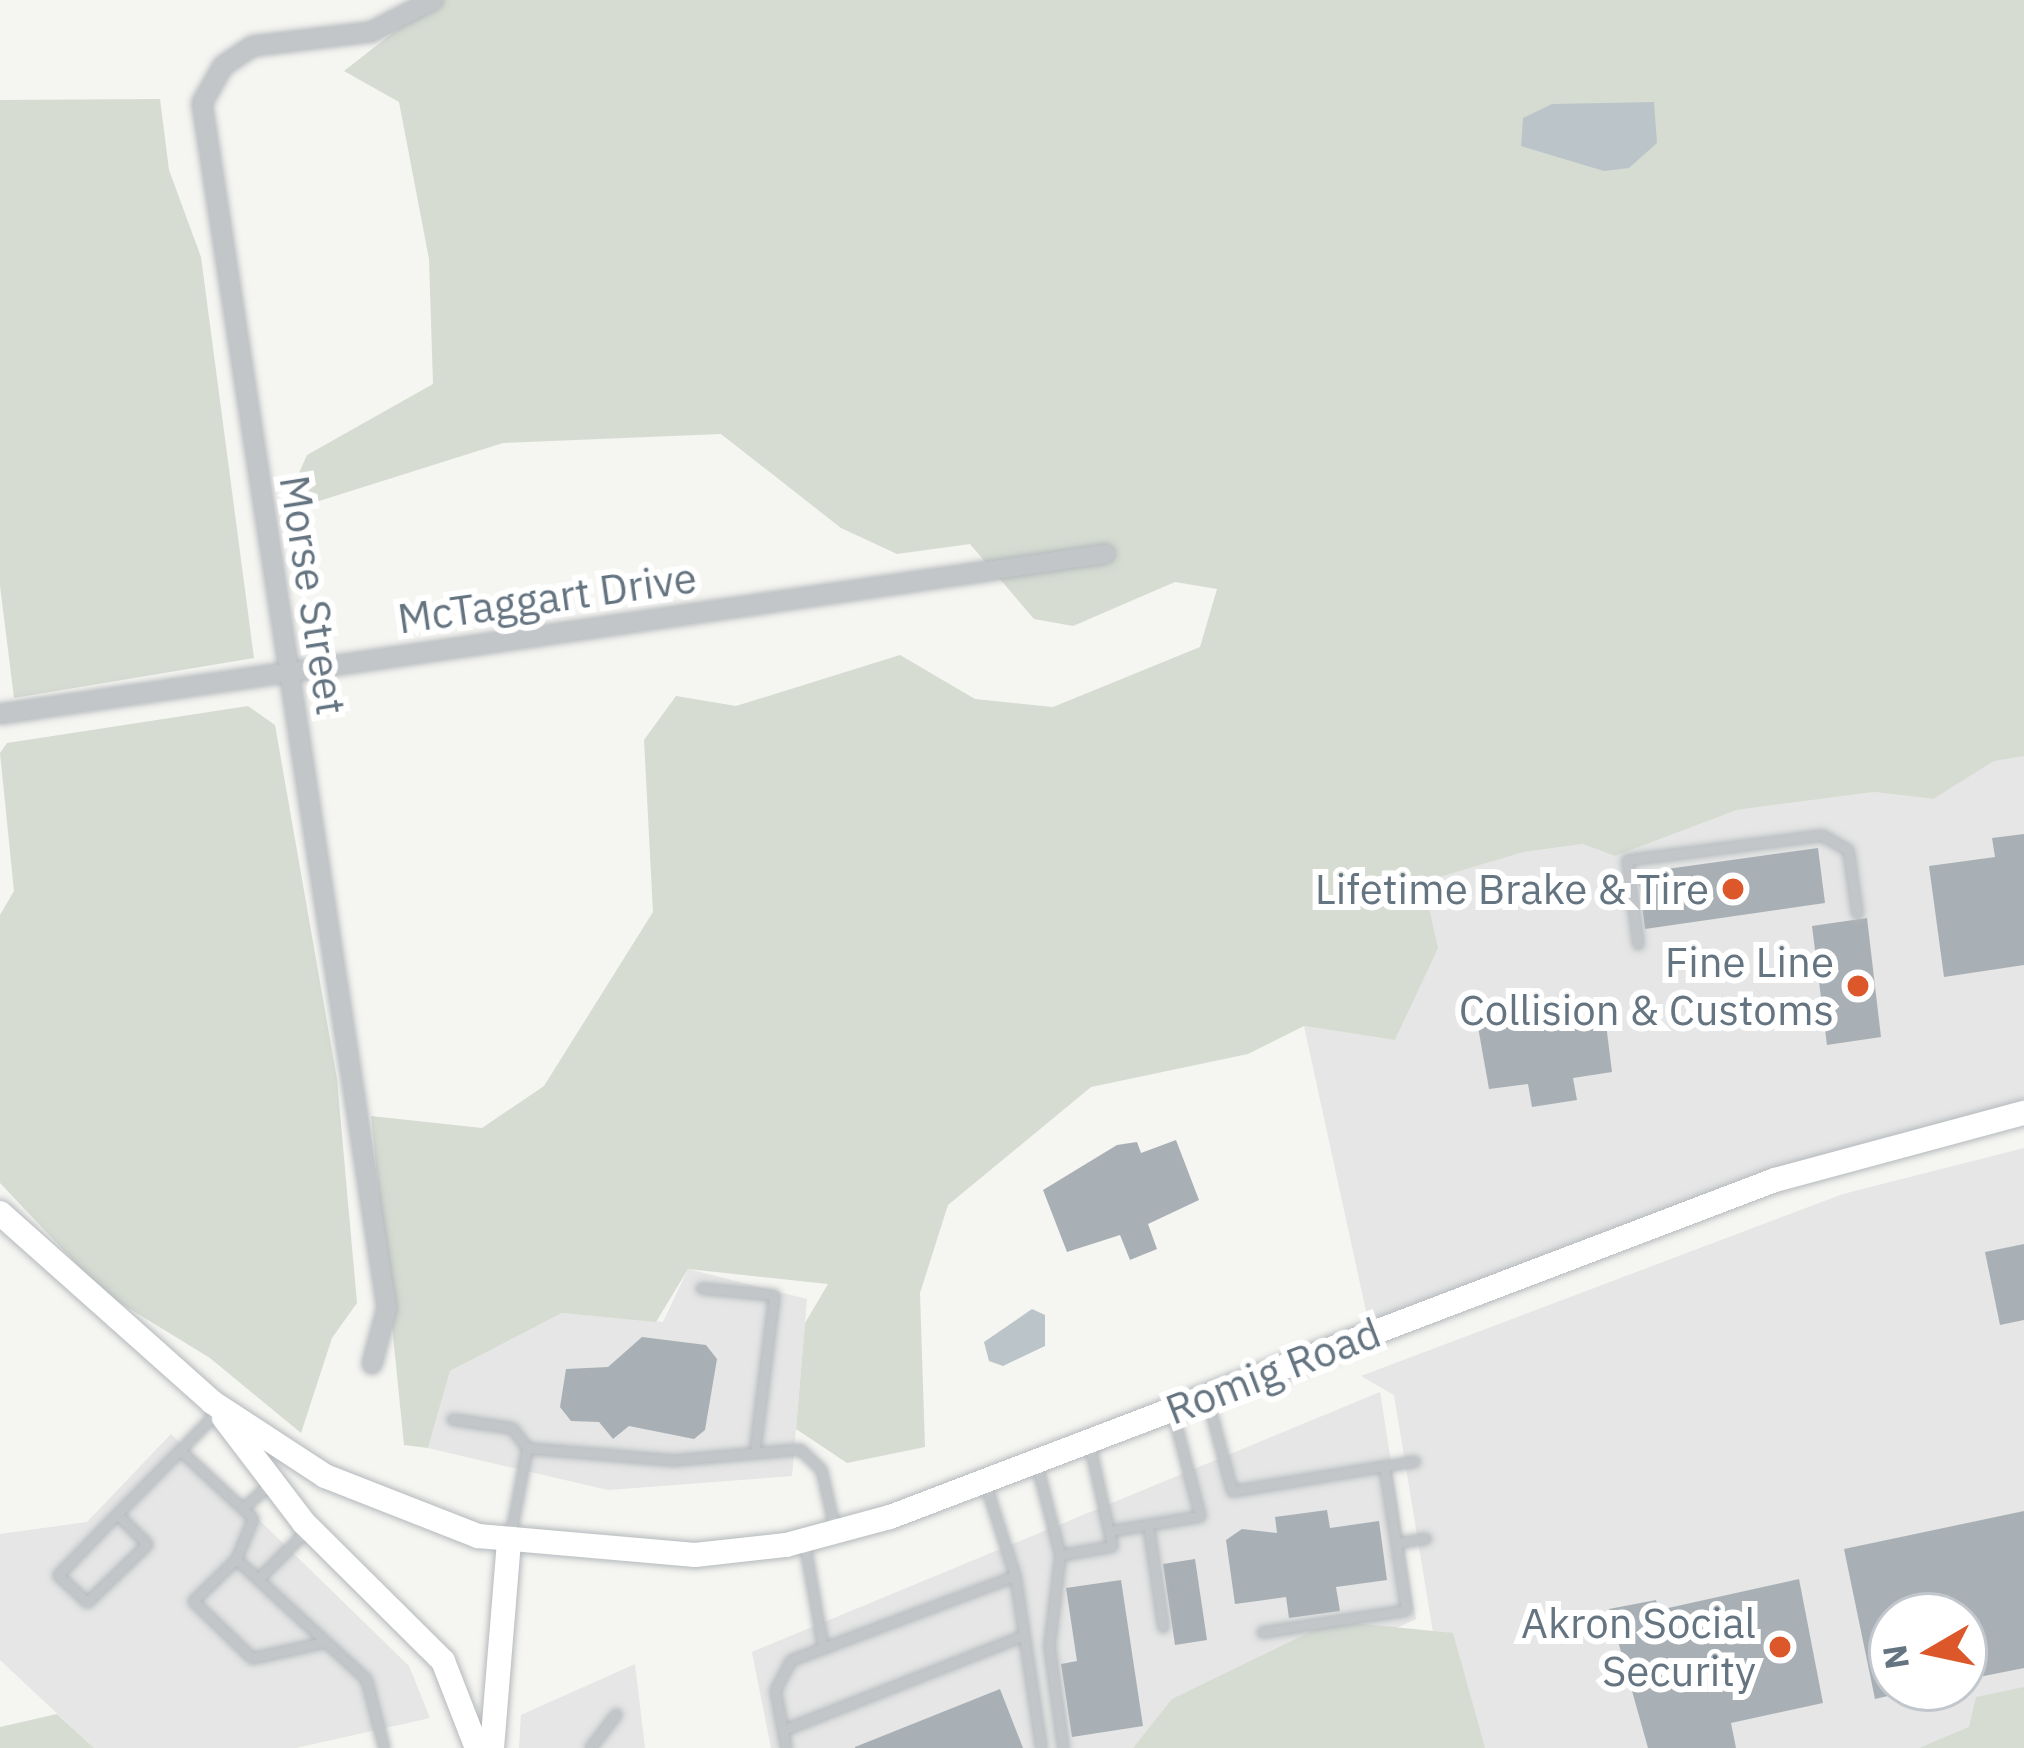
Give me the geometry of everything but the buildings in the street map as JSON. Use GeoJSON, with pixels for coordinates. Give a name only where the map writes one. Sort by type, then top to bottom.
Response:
{"type":"FeatureCollection","features":[{"type":"Feature","properties":{"kind":"street","name":"Morse Street"},"geometry":{"type":"LineString","coordinates":[[372,1364],[387,1308],[202,103],[223,66],[253,46],[371,32],[433,0]]}},
{"type":"Feature","properties":{"kind":"street","name":"McTaggart Drive"},"geometry":{"type":"LineString","coordinates":[[0,713],[1105,554]]}},
{"type":"Feature","properties":{"kind":"street","name":"Romig Road"},"geometry":{"type":"LineString","coordinates":[[215,1406],[326,1476],[509,1542],[695,1555],[804,1541],[985,1480],[1775,1180],[2024,1113]]}},
{"type":"Feature","properties":{"kind":"street"},"geometry":{"type":"LineString","coordinates":[[0,1213],[215,1406],[309,1528],[443,1661],[477,1748]]}},
{"type":"Feature","properties":{"kind":"street"},"geometry":{"type":"LineString","coordinates":[[492,1748],[509,1542]]}},
{"type":"Feature","properties":{"kind":"lane"},"geometry":{"type":"LineString","coordinates":[[1638,944],[1627,860],[1822,835],[1848,850],[1857,913]]}},
{"type":"Feature","properties":{"kind":"lane"},"geometry":{"type":"LineString","coordinates":[[701,1288],[774,1295],[755,1448]]}},
{"type":"Feature","properties":{"kind":"lane"},"geometry":{"type":"LineString","coordinates":[[1207,1396],[1232,1491],[1415,1461]]}},
{"type":"Feature","properties":{"kind":"lane"},"geometry":{"type":"LineString","coordinates":[[117,1514],[146,1544],[86,1602],[58,1575],[117,1514],[180,1450],[215,1406]]}},
{"type":"Feature","properties":{"kind":"lane"},"geometry":{"type":"LineString","coordinates":[[1115,1530],[1200,1516],[1171,1409]]}},
{"type":"Feature","properties":{"kind":"lane"},"geometry":{"type":"LineString","coordinates":[[452,1418],[512,1428],[527,1448],[509,1542]]}},
{"type":"Feature","properties":{"kind":"lane"},"geometry":{"type":"LineString","coordinates":[[1060,1555],[1112,1546],[1115,1530],[1089,1441]]}},
{"type":"Feature","properties":{"kind":"lane"},"geometry":{"type":"LineString","coordinates":[[527,1448],[673,1460],[755,1448],[812,1458],[836,1533]]}},
{"type":"Feature","properties":{"kind":"lane"},"geometry":{"type":"LineString","coordinates":[[180,1450],[253,1518],[236,1559],[193,1601],[252,1658],[325,1642]]}},
{"type":"Feature","properties":{"kind":"lane"},"geometry":{"type":"LineString","coordinates":[[1036,1461],[1060,1555],[1049,1646],[1064,1748]]}},
{"type":"Feature","properties":{"kind":"lane"},"geometry":{"type":"LineString","coordinates":[[1262,1631],[1406,1610],[1384,1466]]}},
{"type":"Feature","properties":{"kind":"lane"},"geometry":{"type":"LineString","coordinates":[[985,1480],[1016,1576],[1041,1748]]}},
{"type":"Feature","properties":{"kind":"lane"},"geometry":{"type":"LineString","coordinates":[[243,1508],[272,1483]]}},
{"type":"Feature","properties":{"kind":"lane"},"geometry":{"type":"LineString","coordinates":[[1148,1525],[1163,1627]]}},
{"type":"Feature","properties":{"kind":"lane"},"geometry":{"type":"LineString","coordinates":[[258,1579],[309,1528]]}},
{"type":"Feature","properties":{"kind":"lane"},"geometry":{"type":"LineString","coordinates":[[1396,1543],[1426,1538]]}},
{"type":"Feature","properties":{"kind":"lane"},"geometry":{"type":"LineString","coordinates":[[804,1541],[824,1648]]}},
{"type":"Feature","properties":{"kind":"lane"},"geometry":{"type":"LineString","coordinates":[[236,1559],[366,1679],[384,1748]]}},
{"type":"Feature","properties":{"kind":"lane"},"geometry":{"type":"LineString","coordinates":[[786,1748],[778,1671],[824,1648],[1016,1576]]}},
{"type":"Feature","properties":{"kind":"lane"},"geometry":{"type":"LineString","coordinates":[[783,1730],[1024,1636]]}},
{"type":"Feature","properties":{"kind":"lane"},"geometry":{"type":"LineString","coordinates":[[590,1748],[616,1714]]}},
{"type":"Feature","properties":{"kind":"shaded area"},"geometry":{"type":"Polygon","coordinates":[[[435,0],[2024,0],[2024,756],[1994,761],[1933,799],[1874,792],[1737,810],[1615,856],[1583,844],[1524,852],[1423,882],[1438,948],[1395,1040],[1304,1026],[1248,1054],[1091,1087],[948,1205],[920,1293],[925,1447],[847,1463],[796,1429],[805,1323],[828,1284],[688,1269],[656,1322],[562,1313],[450,1371],[428,1448],[404,1445],[371,1116],[482,1128],[544,1086],[653,912],[644,740],[676,696],[736,706],[900,655],[975,699],[1053,707],[1200,647],[1217,589],[1175,582],[1073,626],[1034,619],[970,544],[897,554],[841,528],[721,434],[503,443],[281,513],[307,455],[433,384],[429,259],[399,102],[344,71],[435,0]]]}},
{"type":"Feature","properties":{"kind":"shaded area"},"geometry":{"type":"Polygon","coordinates":[[[160,99],[169,170],[201,257],[254,658],[14,698],[0,586],[0,100],[160,99]]]}},
{"type":"Feature","properties":{"kind":"shaded area"},"geometry":{"type":"Polygon","coordinates":[[[1654,102],[1657,143],[1629,168],[1604,171],[1521,146],[1523,118],[1552,104],[1654,102]]]}},
{"type":"Feature","properties":{"kind":"shaded area"},"geometry":{"type":"Polygon","coordinates":[[[248,706],[275,725],[337,1079],[357,1303],[332,1338],[301,1433],[210,1358],[104,1293],[0,1183],[0,915],[14,891],[0,753],[7,743],[248,706]]]}},
{"type":"Feature","properties":{"kind":"shaded area"},"geometry":{"type":"Polygon","coordinates":[[[2024,756],[2024,1113],[1932,1133],[1371,1334],[1304,1026],[1395,1040],[1437,948],[1422,882],[1524,852],[1584,844],[1615,856],[1737,810],[1874,792],[1932,799],[1995,760],[2024,756]]]}},
{"type":"Feature","properties":{"kind":"shaded area"},"geometry":{"type":"Polygon","coordinates":[[[2024,1148],[2024,1709],[1919,1748],[1452,1748],[1394,1395],[1361,1376],[1843,1194],[2024,1148]]]}},
{"type":"Feature","properties":{"kind":"shaded area"},"geometry":{"type":"Polygon","coordinates":[[[688,1269],[807,1299],[792,1476],[608,1490],[428,1448],[450,1371],[562,1313],[663,1322],[688,1269]]]}},
{"type":"Feature","properties":{"kind":"shaded area"},"geometry":{"type":"Polygon","coordinates":[[[1032,1309],[1045,1315],[1045,1346],[1003,1366],[989,1361],[984,1342],[1032,1309]]]}},
{"type":"Feature","properties":{"kind":"shaded area"},"geometry":{"type":"Polygon","coordinates":[[[1380,1392],[1416,1619],[1138,1748],[771,1748],[752,1652],[1380,1392]]]}},
{"type":"Feature","properties":{"kind":"shaded area"},"geometry":{"type":"Polygon","coordinates":[[[171,1434],[409,1666],[430,1718],[296,1748],[94,1748],[0,1660],[0,1534],[87,1522],[171,1434]]]}},
{"type":"Feature","properties":{"kind":"shaded area"},"geometry":{"type":"Polygon","coordinates":[[[1333,1621],[1453,1633],[1485,1748],[1133,1748],[1172,1699],[1333,1621]]]}},
{"type":"Feature","properties":{"kind":"shaded area"},"geometry":{"type":"Polygon","coordinates":[[[635,1664],[645,1748],[519,1748],[521,1715],[635,1664]]]}},
{"type":"Feature","properties":{"kind":"shaded area"},"geometry":{"type":"Polygon","coordinates":[[[2024,1687],[2024,1748],[1919,1748],[1969,1727],[1972,1712],[1988,1712],[1988,1694],[2024,1687]]]}},
{"type":"Feature","properties":{"kind":"shaded area"},"geometry":{"type":"Polygon","coordinates":[[[57,1714],[94,1748],[0,1748],[0,1727],[57,1714]]]}},
{"type":"Feature","properties":{"kind":"place","name":"Lifetime Brake & Tire"},"geometry":{"type":"Point","coordinates":[1733,889]}},
{"type":"Feature","properties":{"kind":"place","name":"Fine Line Collision & Customs"},"geometry":{"type":"Point","coordinates":[1858,986]}},
{"type":"Feature","properties":{"kind":"place","name":"Akron Social Security"},"geometry":{"type":"Point","coordinates":[1780,1647]}}]}
